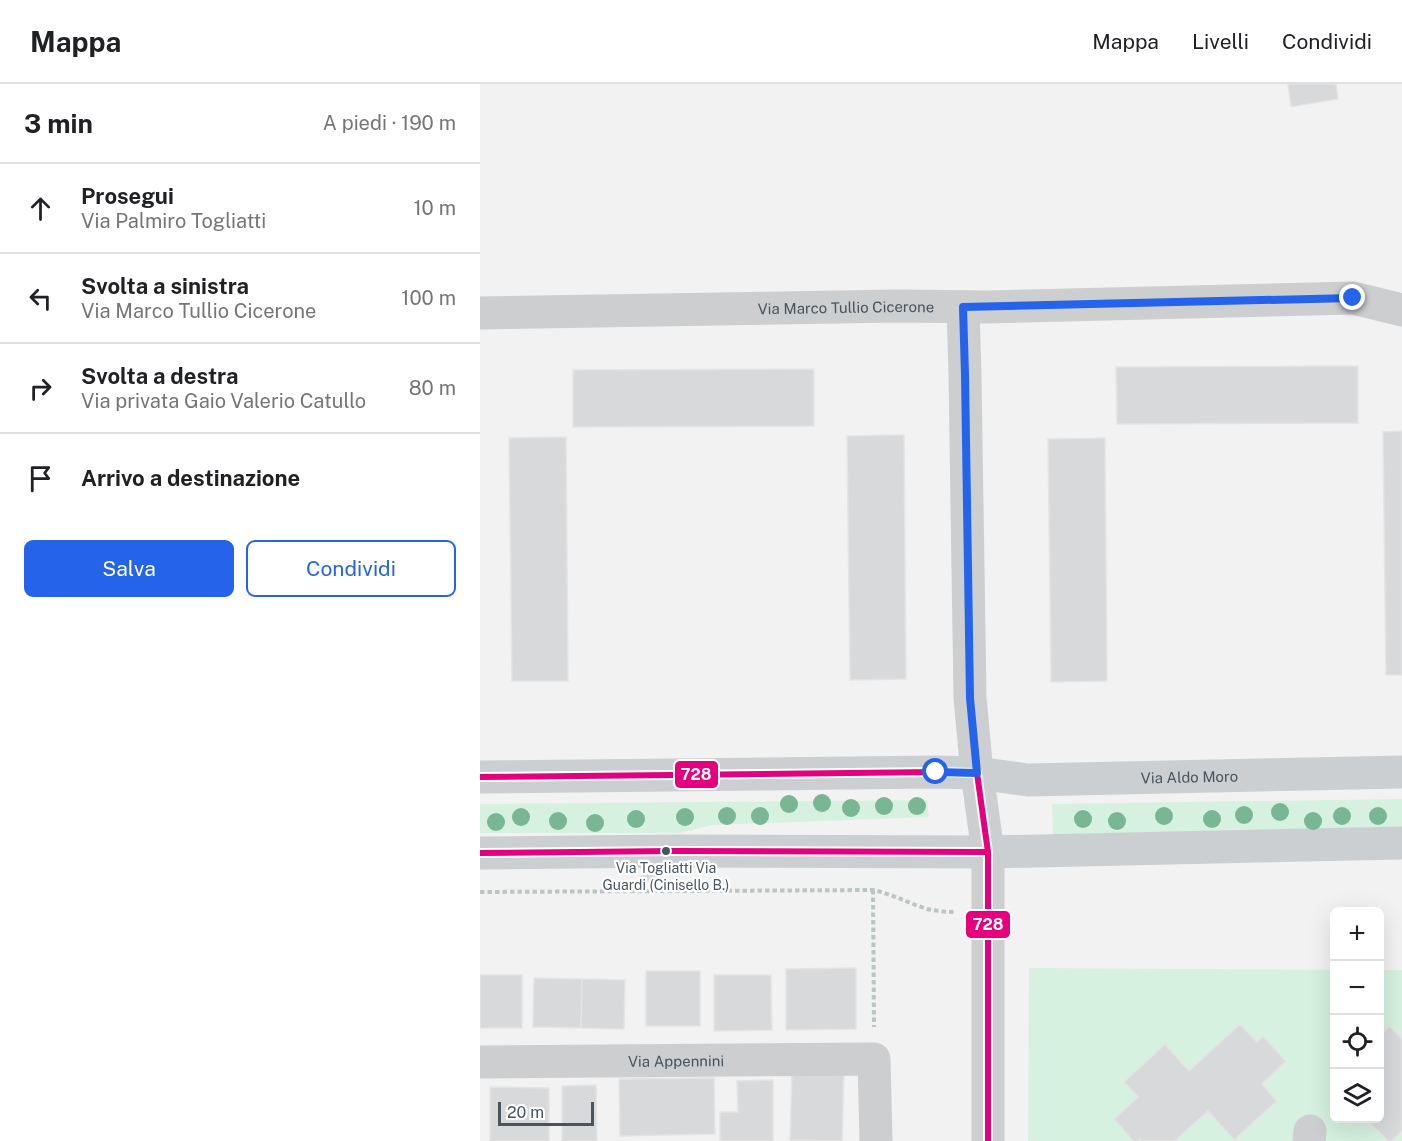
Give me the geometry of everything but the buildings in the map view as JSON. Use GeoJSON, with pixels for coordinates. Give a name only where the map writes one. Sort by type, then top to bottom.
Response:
{"type":"FeatureCollection","features":[{"type":"Feature","properties":{"kind":"street","name":"Via Marco Tullio Cicerone"},"geometry":{"type":"LineString","coordinates":[[480,313],[963,307],[1353,298],[1402,310]]}},
{"type":"Feature","properties":{"kind":"street"},"geometry":{"type":"LineString","coordinates":[[963,307],[970,698],[988,852],[988,1141]]}},
{"type":"Feature","properties":{"kind":"street","name":"Via Aldo Moro"},"geometry":{"type":"LineString","coordinates":[[480,777],[936,772],[977,773],[1029,780],[1402,772]]}},
{"type":"Feature","properties":{"kind":"street"},"geometry":{"type":"LineString","coordinates":[[480,853],[988,852],[1402,843]]}},
{"type":"Feature","properties":{"kind":"street"},"geometry":{"type":"LineString","coordinates":[[874,1059],[876,1141]]}},
{"type":"Feature","properties":{"kind":"street","name":"Via Appennini"},"geometry":{"type":"LineString","coordinates":[[480,1062],[874,1059]]}},
{"type":"Feature","properties":{"kind":"path"},"geometry":{"type":"LineString","coordinates":[[480,892],[873,890],[927,909],[959,912]]}},
{"type":"Feature","properties":{"kind":"path"},"geometry":{"type":"LineString","coordinates":[[873,890],[874,1059]]}},
{"type":"Feature","properties":{"kind":"green space"},"geometry":{"type":"Polygon","coordinates":[[[1402,799],[1402,834],[1053,838],[1052,804],[1402,799]]]}},
{"type":"Feature","properties":{"kind":"green space"},"geometry":{"type":"Polygon","coordinates":[[[927,800],[929,817],[712,825],[680,833],[480,833],[480,804],[927,800]]]}},
{"type":"Feature","properties":{"kind":"green space"},"geometry":{"type":"Polygon","coordinates":[[[1029,968],[1330,970],[1330,1123],[1384,1123],[1384,970],[1402,970],[1402,1141],[1028,1141],[1029,968]]]}},
{"type":"Feature","properties":{"kind":"transit line","name":"728"},"geometry":{"type":"LineString","coordinates":[[480,777],[977,773],[988,852],[988,1141]]}},
{"type":"Feature","properties":{"kind":"transit line","name":"728"},"geometry":{"type":"LineString","coordinates":[[480,853],[988,852]]}},
{"type":"Feature","properties":{"kind":"place","name":"Via Togliatti Via Guardi (Cinisello B.)"},"geometry":{"type":"Point","coordinates":[666,851]}},
{"type":"Feature","properties":{"kind":"route"},"geometry":{"type":"LineString","coordinates":[[936,772],[977,773],[970,698],[963,307],[1353,298]]}}]}
